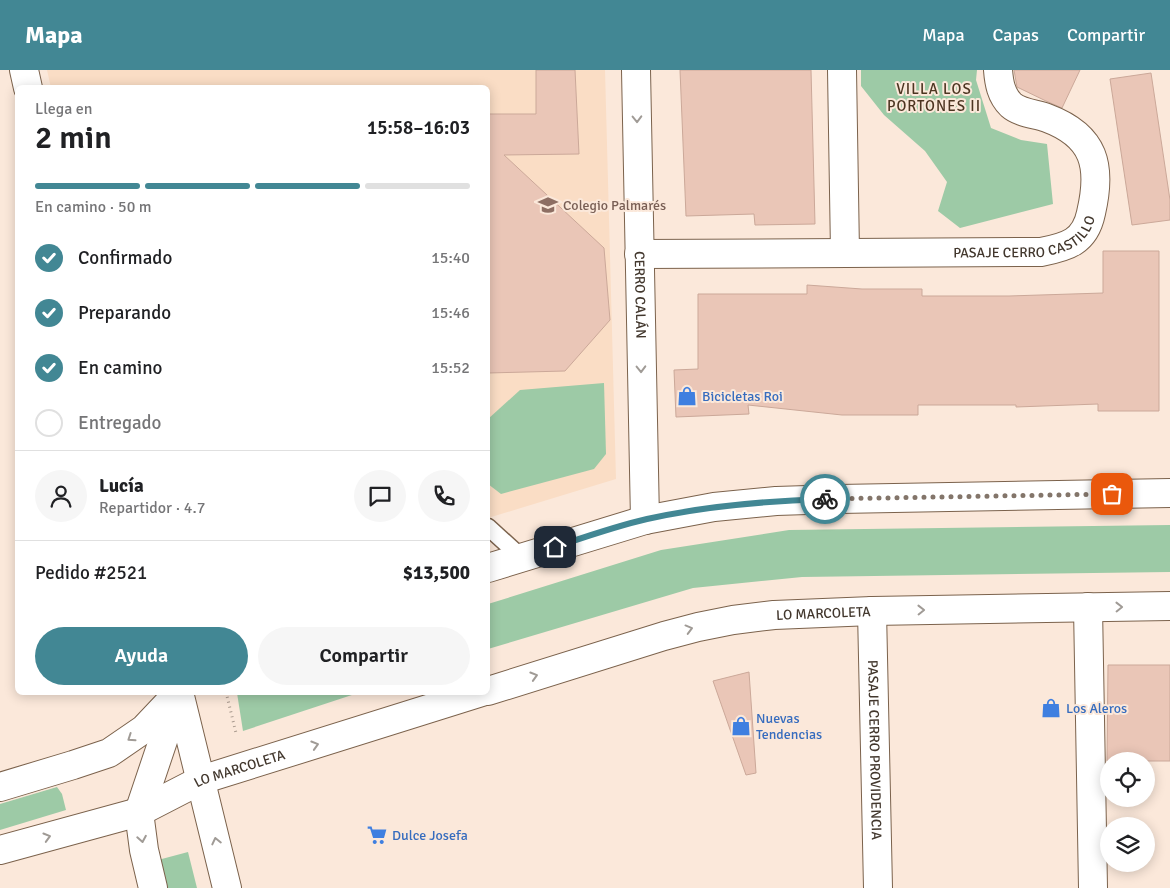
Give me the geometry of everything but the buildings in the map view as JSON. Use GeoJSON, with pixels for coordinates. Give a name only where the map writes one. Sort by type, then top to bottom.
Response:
{"type":"FeatureCollection","features":[{"type":"Feature","properties":{"kind":"street"},"geometry":{"type":"LineString","coordinates":[[24,70],[27,85]]}},
{"type":"Feature","properties":{"kind":"street","name":"CERRO CALÁN"},"geometry":{"type":"LineString","coordinates":[[636,70],[645,520]]}},
{"type":"Feature","properties":{"kind":"street"},"geometry":{"type":"LineString","coordinates":[[842,70],[845,252]]}},
{"type":"Feature","properties":{"kind":"street","name":"PASAJE CERRO CASTILLO"},"geometry":{"type":"LineString","coordinates":[[639,254],[1041,252],[1074,243],[1083,233],[1090,219],[1095,188],[1095,164],[1090,150],[1083,140],[1072,131],[1048,118],[1012,106],[1005,98],[999,84],[998,70]]}},
{"type":"Feature","properties":{"kind":"street"},"geometry":{"type":"LineString","coordinates":[[490,567],[645,520],[714,507],[776,500],[1170,493]]}},
{"type":"Feature","properties":{"kind":"street","name":"LO MARCOLETA"},"geometry":{"type":"LineString","coordinates":[[490,690],[698,626],[733,620],[774,615],[872,611],[1170,606]]}},
{"type":"Feature","properties":{"kind":"street"},"geometry":{"type":"LineString","coordinates":[[1088,607],[1093,888]]}},
{"type":"Feature","properties":{"kind":"street","name":"PASAJE CERRO PROVIDENCIA"},"geometry":{"type":"LineString","coordinates":[[872,611],[878,888]]}},
{"type":"Feature","properties":{"kind":"street"},"geometry":{"type":"LineString","coordinates":[[0,787],[109,753],[144,729],[176,695]]}},
{"type":"Feature","properties":{"kind":"street"},"geometry":{"type":"LineString","coordinates":[[153,888],[140,830],[138,812],[178,695]]}},
{"type":"Feature","properties":{"kind":"street"},"geometry":{"type":"LineString","coordinates":[[180,695],[228,888]]}},
{"type":"Feature","properties":{"kind":"street","name":"LO MARCOLETA"},"geometry":{"type":"LineString","coordinates":[[0,850],[138,812],[202,780],[472,695]]}},
{"type":"Feature","properties":{"kind":"lane"},"geometry":{"type":"LineString","coordinates":[[490,529],[521,557]]}},
{"type":"Feature","properties":{"kind":"path"},"geometry":{"type":"LineString","coordinates":[[227,695],[244,767]]}},
{"type":"Feature","properties":{"kind":"shaded area","name":"Colegio Palmarés"},"geometry":{"type":"Polygon","coordinates":[[[47,70],[605,70],[616,479],[490,517],[490,85],[50,85],[47,70]]]}},
{"type":"Feature","properties":{"kind":"green space"},"geometry":{"type":"Polygon","coordinates":[[[861,70],[977,70],[976,80],[991,128],[1021,140],[1047,144],[1053,204],[960,228],[938,211],[947,182],[925,151],[884,115],[861,86],[861,70]]]}},
{"type":"Feature","properties":{"kind":"green space"},"geometry":{"type":"Polygon","coordinates":[[[604,383],[606,454],[594,469],[501,494],[490,486],[490,417],[520,390],[604,383]]]}},
{"type":"Feature","properties":{"kind":"green space"},"geometry":{"type":"Polygon","coordinates":[[[1170,525],[1170,572],[802,577],[693,588],[490,648],[490,603],[661,550],[789,530],[1170,525]]]}},
{"type":"Feature","properties":{"kind":"green space"},"geometry":{"type":"Polygon","coordinates":[[[237,695],[352,695],[243,731],[237,695]]]}},
{"type":"Feature","properties":{"kind":"green space"},"geometry":{"type":"Polygon","coordinates":[[[57,787],[62,794],[66,810],[0,830],[0,804],[57,787]]]}},
{"type":"Feature","properties":{"kind":"green space"},"geometry":{"type":"Polygon","coordinates":[[[188,852],[197,888],[165,888],[158,860],[188,852]]]}},
{"type":"Feature","properties":{"kind":"way so far"},"geometry":{"type":"LineString","coordinates":[[825,499],[1112,494]]}},
{"type":"Feature","properties":{"kind":"place","name":"Colegio Palmarés"},"geometry":{"type":"Point","coordinates":[548,205]}},
{"type":"Feature","properties":{"kind":"place","name":"Bicicletas Roi"},"geometry":{"type":"Point","coordinates":[687,396]}},
{"type":"Feature","properties":{"kind":"place","name":"Los Aleros"},"geometry":{"type":"Point","coordinates":[1051,708]}},
{"type":"Feature","properties":{"kind":"place","name":"Nuevas Tendencias"},"geometry":{"type":"Point","coordinates":[741,726]}},
{"type":"Feature","properties":{"kind":"place","name":"Dulce Josefa"},"geometry":{"type":"Point","coordinates":[377,835]}},
{"type":"Feature","properties":{"kind":"district","name":"VILLA LOS PORTONES II"},"geometry":{"type":"Point","coordinates":[934,98]}},
{"type":"Feature","properties":{"kind":"route"},"geometry":{"type":"LineString","coordinates":[[555,547],[645,520],[714,507],[776,500],[825,499]]}}]}
